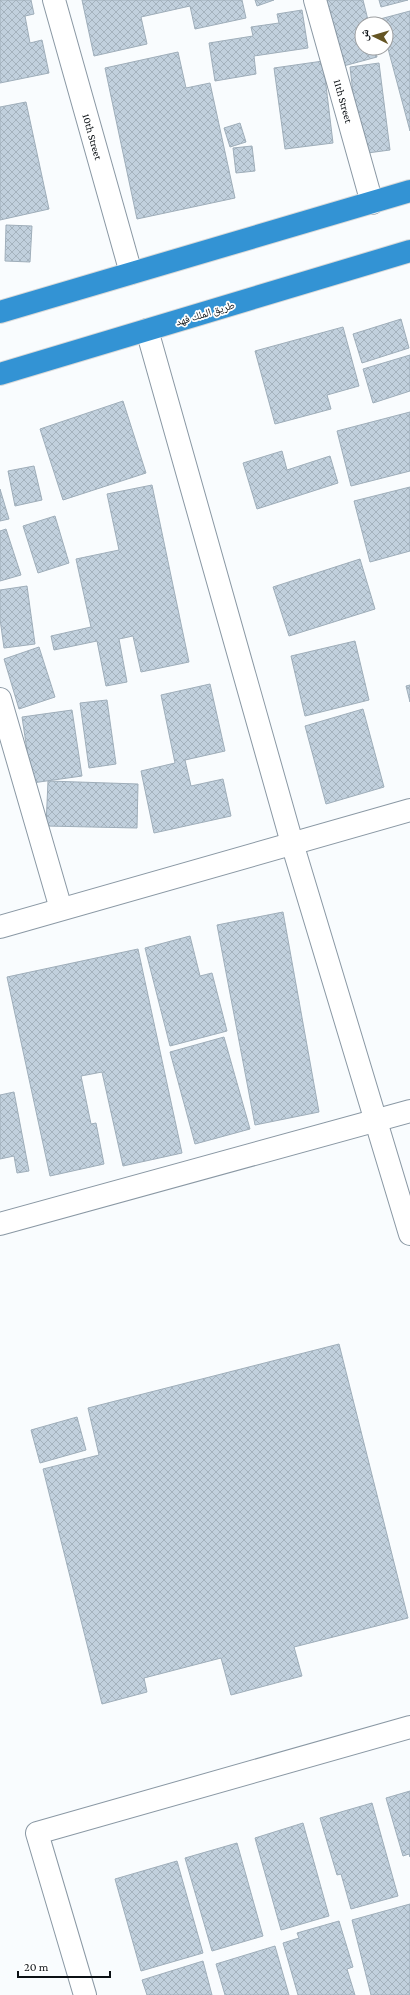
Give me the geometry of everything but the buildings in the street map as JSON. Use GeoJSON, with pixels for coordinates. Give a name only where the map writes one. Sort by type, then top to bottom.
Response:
{"type":"FeatureCollection","features":[{"type":"Feature","properties":{"kind":"highway"},"geometry":{"type":"LineString","coordinates":[[0,312],[410,191]]}},
{"type":"Feature","properties":{"kind":"highway","name":"طريق الملك فهد"},"geometry":{"type":"LineString","coordinates":[[0,374],[410,252]]}},
{"type":"Feature","properties":{"kind":"street","name":"10th Street"},"geometry":{"type":"LineString","coordinates":[[54,0],[131,274]]}},
{"type":"Feature","properties":{"kind":"street","name":"11th Street"},"geometry":{"type":"LineString","coordinates":[[315,0],[372,203]]}},
{"type":"Feature","properties":{"kind":"street"},"geometry":{"type":"LineString","coordinates":[[147,330],[292,843],[410,1234]]}},
{"type":"Feature","properties":{"kind":"street"},"geometry":{"type":"LineString","coordinates":[[0,699],[61,909]]}},
{"type":"Feature","properties":{"kind":"street"},"geometry":{"type":"LineString","coordinates":[[0,927],[410,810]]}},
{"type":"Feature","properties":{"kind":"street"},"geometry":{"type":"LineString","coordinates":[[0,1224],[410,1111]]}},
{"type":"Feature","properties":{"kind":"street"},"geometry":{"type":"LineString","coordinates":[[85,1995],[37,1834],[410,1727]]}}]}
